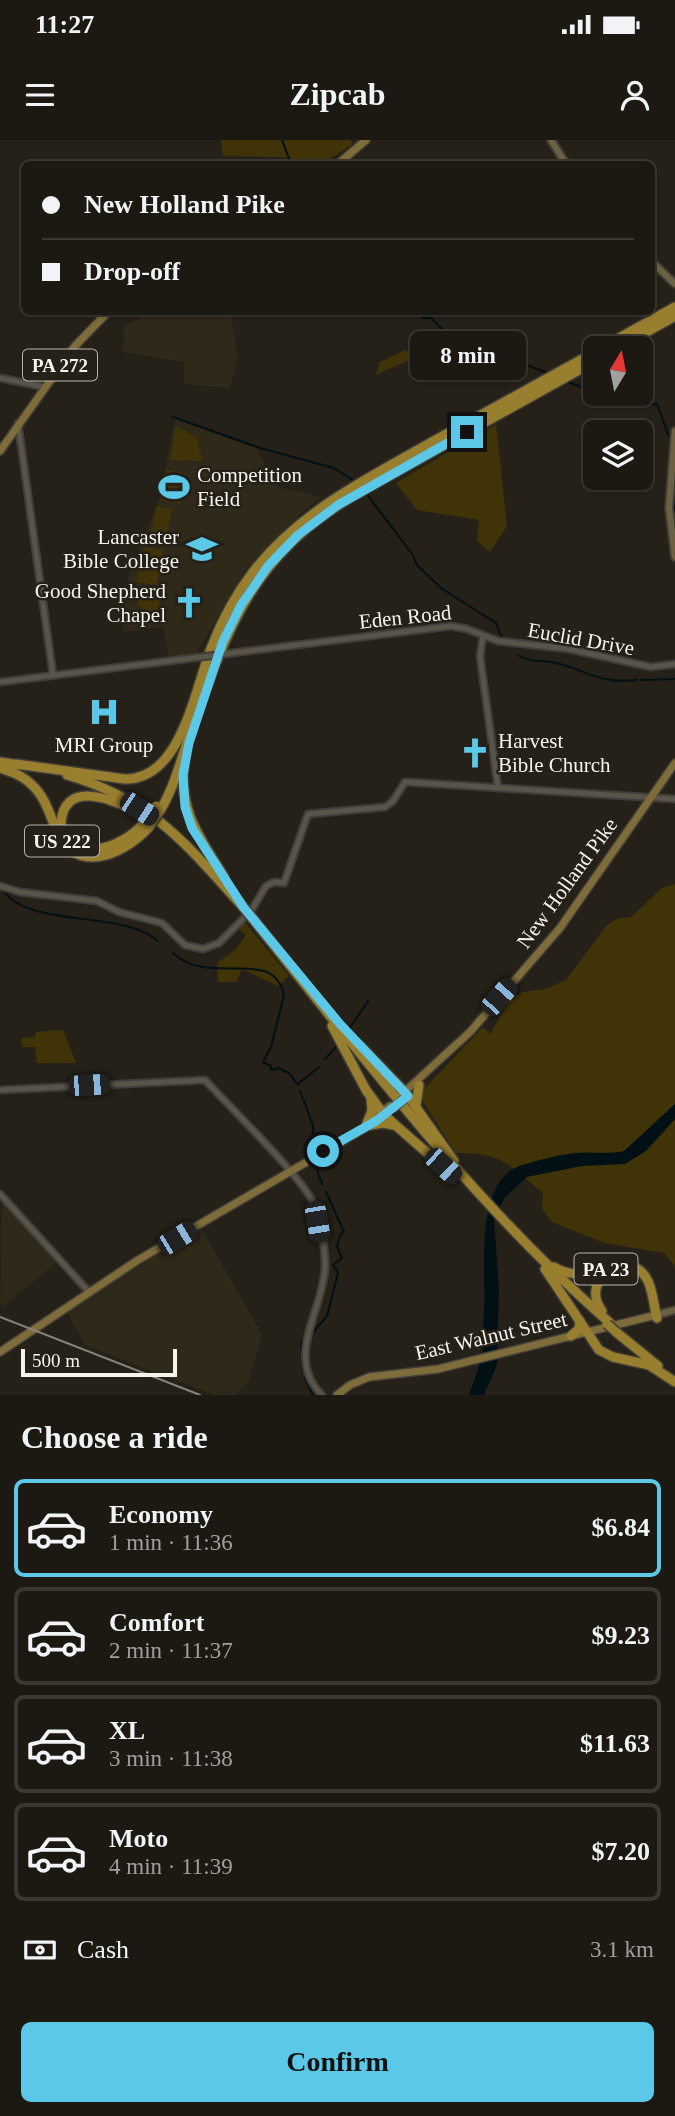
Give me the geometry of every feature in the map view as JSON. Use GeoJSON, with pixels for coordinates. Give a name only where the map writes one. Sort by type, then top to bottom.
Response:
{"type":"FeatureCollection","features":[{"type":"Feature","properties":{"kind":"highway"},"geometry":{"type":"LineString","coordinates":[[623,336],[675,307]]}},
{"type":"Feature","properties":{"kind":"highway"},"geometry":{"type":"LineString","coordinates":[[639,336],[675,316]]}},
{"type":"Feature","properties":{"kind":"highway"},"geometry":{"type":"LineString","coordinates":[[159,808],[211,647],[230,607],[255,570],[292,530],[349,489],[583,359]]}},
{"type":"Feature","properties":{"kind":"highway"},"geometry":{"type":"LineString","coordinates":[[180,840],[124,805],[89,795],[78,796],[68,803],[61,824],[71,841],[94,850],[121,842],[146,825],[159,808],[227,632],[249,592],[276,557],[305,529],[351,497],[583,368]]}},
{"type":"Feature","properties":{"kind":"highway"},"geometry":{"type":"LineString","coordinates":[[206,686],[186,753],[184,802],[197,836],[243,909],[323,1013],[344,1036],[396,1082],[480,1196]]}},
{"type":"Feature","properties":{"kind":"highway"},"geometry":{"type":"LineString","coordinates":[[0,765],[16,764],[125,779],[140,777],[166,760],[186,719]]}},
{"type":"Feature","properties":{"kind":"highway"},"geometry":{"type":"LineString","coordinates":[[16,764],[84,780],[141,808],[186,842],[243,909]]}},
{"type":"Feature","properties":{"kind":"highway"},"geometry":{"type":"LineString","coordinates":[[0,765],[56,775],[104,791],[151,817],[180,840],[243,909]]}},
{"type":"Feature","properties":{"kind":"highway","name":"US 222"},"geometry":{"type":"LineString","coordinates":[[0,765],[33,785],[62,841],[79,854],[97,856],[116,852],[146,825]]}},
{"type":"Feature","properties":{"kind":"highway"},"geometry":{"type":"LineString","coordinates":[[251,920],[428,1139],[480,1196],[530,1248],[614,1327],[675,1379]]}},
{"type":"Feature","properties":{"kind":"highway"},"geometry":{"type":"LineString","coordinates":[[344,1036],[370,1097],[373,1109],[369,1124],[383,1123],[394,1126]]}},
{"type":"Feature","properties":{"kind":"highway"},"geometry":{"type":"LineString","coordinates":[[396,1082],[405,1085],[419,1082]]}},
{"type":"Feature","properties":{"kind":"highway"},"geometry":{"type":"LineString","coordinates":[[416,1106],[415,1094],[419,1082]]}},
{"type":"Feature","properties":{"kind":"highway"},"geometry":{"type":"LineString","coordinates":[[370,1097],[394,1126],[480,1196]]}},
{"type":"Feature","properties":{"kind":"highway","name":"PA 23"},"geometry":{"type":"LineString","coordinates":[[530,1248],[553,1266],[570,1274],[591,1275],[620,1265],[637,1269],[649,1283],[655,1317]]}},
{"type":"Feature","properties":{"kind":"highway","name":"PA 23"},"geometry":{"type":"LineString","coordinates":[[530,1248],[580,1320]]}},
{"type":"Feature","properties":{"kind":"highway"},"geometry":{"type":"LineString","coordinates":[[655,1317],[643,1277],[633,1269],[618,1267],[603,1275],[596,1289],[598,1307],[614,1327],[675,1379]]}},
{"type":"Feature","properties":{"kind":"highway"},"geometry":{"type":"LineString","coordinates":[[580,1320],[587,1334],[607,1355],[646,1364],[675,1379]]}},
{"type":"Feature","properties":{"kind":"highway"},"geometry":{"type":"LineString","coordinates":[[571,1336],[579,1328],[580,1320]]}},
{"type":"Feature","properties":{"kind":"main road"},"geometry":{"type":"LineString","coordinates":[[342,161],[366,140]]}},
{"type":"Feature","properties":{"kind":"main road"},"geometry":{"type":"LineString","coordinates":[[551,140],[564,161]]}},
{"type":"Feature","properties":{"kind":"main road"},"geometry":{"type":"LineString","coordinates":[[655,265],[675,284]]}},
{"type":"Feature","properties":{"kind":"main road","name":"PA 272"},"geometry":{"type":"LineString","coordinates":[[0,451],[44,387],[86,333],[105,315]]}},
{"type":"Feature","properties":{"kind":"main road"},"geometry":{"type":"LineString","coordinates":[[675,435],[674,477],[669,508],[675,557]]}},
{"type":"Feature","properties":{"kind":"main road","name":"New Holland Pike"},"geometry":{"type":"LineString","coordinates":[[0,1352],[4,1345],[89,1292],[369,1124],[405,1096],[470,1032],[560,929],[609,863],[649,797],[675,763]]}},
{"type":"Feature","properties":{"kind":"main road"},"geometry":{"type":"LineString","coordinates":[[655,1317],[675,1312]]}},
{"type":"Feature","properties":{"kind":"main road","name":"East Walnut Street"},"geometry":{"type":"LineString","coordinates":[[342,1395],[373,1379],[454,1367],[655,1317]]}},
{"type":"Feature","properties":{"kind":"main road","name":"East Walnut Street"},"geometry":{"type":"LineString","coordinates":[[531,1348],[587,1334]]}},
{"type":"Feature","properties":{"kind":"main road","name":"East Walnut Street"},"geometry":{"type":"LineString","coordinates":[[337,1395],[350,1385],[369,1377],[454,1367]]}},
{"type":"Feature","properties":{"kind":"street"},"geometry":{"type":"LineString","coordinates":[[0,378],[44,387]]}},
{"type":"Feature","properties":{"kind":"street"},"geometry":{"type":"LineString","coordinates":[[18,424],[53,675]]}},
{"type":"Feature","properties":{"kind":"street","name":"Eden Road"},"geometry":{"type":"LineString","coordinates":[[0,682],[448,626],[467,629],[483,636]]}},
{"type":"Feature","properties":{"kind":"street"},"geometry":{"type":"LineString","coordinates":[[483,636],[480,656],[498,788]]}},
{"type":"Feature","properties":{"kind":"street","name":"Euclid Drive"},"geometry":{"type":"LineString","coordinates":[[483,636],[502,642],[576,650],[648,666],[675,664]]}},
{"type":"Feature","properties":{"kind":"street"},"geometry":{"type":"LineString","coordinates":[[0,886],[20,892],[95,900],[118,912],[165,925],[188,947],[207,948],[219,943],[251,911],[266,886],[274,882],[284,883],[308,814],[377,808],[392,802],[401,785],[407,782],[675,799]]}},
{"type":"Feature","properties":{"kind":"street"},"geometry":{"type":"LineString","coordinates":[[0,1090],[203,1079],[289,1171],[314,1203],[325,1265],[305,1350],[309,1379],[321,1395]]}},
{"type":"Feature","properties":{"kind":"street"},"geometry":{"type":"LineString","coordinates":[[0,1194],[89,1292]]}},
{"type":"Feature","properties":{"kind":"shaded area"},"geometry":{"type":"Polygon","coordinates":[[[221,140],[350,140],[353,144],[327,161],[223,156],[221,140]]]}},
{"type":"Feature","properties":{"kind":"shaded area"},"geometry":{"type":"Polygon","coordinates":[[[147,315],[231,315],[238,355],[230,388],[184,384],[184,362],[122,352],[125,325],[147,315]]]}},
{"type":"Feature","properties":{"kind":"shaded area"},"geometry":{"type":"Polygon","coordinates":[[[405,350],[414,354],[409,360],[376,375],[380,362],[405,350]]]}},
{"type":"Feature","properties":{"kind":"shaded area","name":"Lancaster Bible College"},"geometry":{"type":"Polygon","coordinates":[[[175,419],[256,448],[277,487],[321,497],[301,513],[245,570],[196,654],[169,658],[163,627],[123,632],[123,603],[128,577],[160,497],[175,419]]]}},
{"type":"Feature","properties":{"kind":"shaded area"},"geometry":{"type":"Polygon","coordinates":[[[496,424],[507,526],[490,552],[477,541],[479,520],[417,510],[396,483],[496,424]]]}},
{"type":"Feature","properties":{"kind":"shaded area"},"geometry":{"type":"Polygon","coordinates":[[[176,426],[196,437],[203,461],[170,460],[176,426]]]}},
{"type":"Feature","properties":{"kind":"shaded area","name":"Competition Field"},"geometry":{"type":"Polygon","coordinates":[[[167,470],[186,473],[181,504],[162,501],[167,470]]]}},
{"type":"Feature","properties":{"kind":"shaded area"},"geometry":{"type":"Polygon","coordinates":[[[156,506],[172,509],[166,540],[151,537],[156,506]]]}},
{"type":"Feature","properties":{"kind":"shaded area"},"geometry":{"type":"Polygon","coordinates":[[[144,547],[163,550],[157,585],[137,582],[144,547]]]}},
{"type":"Feature","properties":{"kind":"shaded area"},"geometry":{"type":"Polygon","coordinates":[[[136,587],[160,589],[159,615],[140,606],[136,598],[136,587]]]}},
{"type":"Feature","properties":{"kind":"shaded area"},"geometry":{"type":"Polygon","coordinates":[[[675,884],[675,1266],[664,1253],[604,1243],[552,1222],[542,1209],[543,1193],[513,1168],[486,1155],[456,1153],[420,1097],[424,1089],[483,1027],[490,1034],[510,1000],[523,992],[545,989],[566,980],[606,926],[618,918],[631,917],[662,888],[675,884]]]}},
{"type":"Feature","properties":{"kind":"shaded area"},"geometry":{"type":"Polygon","coordinates":[[[243,920],[289,976],[278,986],[244,970],[237,982],[218,982],[217,963],[236,949],[246,935],[236,927],[243,920]]]}},
{"type":"Feature","properties":{"kind":"shaded area"},"geometry":{"type":"Polygon","coordinates":[[[63,1030],[76,1063],[37,1063],[35,1047],[22,1047],[21,1038],[35,1037],[36,1032],[63,1030]]]}},
{"type":"Feature","properties":{"kind":"shaded area"},"geometry":{"type":"Polygon","coordinates":[[[675,1104],[675,1119],[646,1151],[625,1164],[582,1166],[527,1177],[505,1197],[494,1218],[499,1290],[497,1365],[484,1395],[469,1395],[483,1354],[481,1338],[487,1216],[494,1193],[505,1176],[522,1165],[555,1156],[624,1151],[675,1104]]]}},
{"type":"Feature","properties":{"kind":"shaded area"},"geometry":{"type":"Polygon","coordinates":[[[2,1199],[57,1262],[4,1306],[0,1304],[2,1199]]]}},
{"type":"Feature","properties":{"kind":"shaded area"},"geometry":{"type":"Polygon","coordinates":[[[201,1228],[262,1334],[248,1383],[235,1395],[214,1395],[85,1345],[66,1310],[201,1228]]]}},
{"type":"Feature","properties":{"kind":"waterway"},"geometry":{"type":"LineString","coordinates":[[282,140],[290,161]]}},
{"type":"Feature","properties":{"kind":"waterway"},"geometry":{"type":"LineString","coordinates":[[421,315],[422,318],[431,318],[451,338],[467,341],[470,346],[480,343],[495,353],[545,372]]}},
{"type":"Feature","properties":{"kind":"waterway"},"geometry":{"type":"LineString","coordinates":[[568,382],[583,388]]}},
{"type":"Feature","properties":{"kind":"waterway"},"geometry":{"type":"LineString","coordinates":[[653,404],[657,404],[669,437]]}},
{"type":"Feature","properties":{"kind":"waterway"},"geometry":{"type":"LineString","coordinates":[[173,417],[260,448],[334,468],[354,481]]}},
{"type":"Feature","properties":{"kind":"waterway"},"geometry":{"type":"LineString","coordinates":[[365,492],[413,555],[417,565],[441,588],[496,623],[502,638]]}},
{"type":"Feature","properties":{"kind":"waterway"},"geometry":{"type":"LineString","coordinates":[[675,502],[675,512]]}},
{"type":"Feature","properties":{"kind":"waterway"},"geometry":{"type":"LineString","coordinates":[[518,655],[568,666],[612,680],[637,680]]}},
{"type":"Feature","properties":{"kind":"waterway"},"geometry":{"type":"LineString","coordinates":[[641,680],[675,679]]}},
{"type":"Feature","properties":{"kind":"waterway"},"geometry":{"type":"LineString","coordinates":[[3,890],[16,902],[33,910],[122,925],[142,931],[158,941]]}},
{"type":"Feature","properties":{"kind":"waterway"},"geometry":{"type":"LineString","coordinates":[[173,953],[188,963],[204,967],[254,969],[267,972],[278,980],[284,995],[271,1047],[263,1062],[271,1066],[271,1070],[278,1068],[289,1073],[298,1085]]}},
{"type":"Feature","properties":{"kind":"waterway"},"geometry":{"type":"LineString","coordinates":[[347,1032],[368,1001]]}},
{"type":"Feature","properties":{"kind":"waterway"},"geometry":{"type":"LineString","coordinates":[[325,1059],[338,1045]]}},
{"type":"Feature","properties":{"kind":"waterway"},"geometry":{"type":"LineString","coordinates":[[299,1083],[319,1067]]}},
{"type":"Feature","properties":{"kind":"waterway"},"geometry":{"type":"LineString","coordinates":[[300,1091],[313,1125],[314,1150]]}},
{"type":"Feature","properties":{"kind":"waterway"},"geometry":{"type":"LineString","coordinates":[[314,1162],[322,1184]]}},
{"type":"Feature","properties":{"kind":"waterway"},"geometry":{"type":"LineString","coordinates":[[309,1337],[327,1316],[338,1273],[333,1265],[342,1258],[337,1247],[340,1235],[344,1232],[326,1192]]}},
{"type":"Feature","properties":{"kind":"waterway"},"geometry":{"type":"LineString","coordinates":[[303,1371],[301,1343],[304,1338]]}},
{"type":"Feature","properties":{"kind":"waterway"},"geometry":{"type":"LineString","coordinates":[[305,1378],[313,1395]]}},
{"type":"Feature","properties":{"kind":"railway"},"geometry":{"type":"LineString","coordinates":[[0,1317],[200,1395]]}},
{"type":"Feature","properties":{"kind":"place","name":"Competition Field"},"geometry":{"type":"Point","coordinates":[174,487]}},
{"type":"Feature","properties":{"kind":"place","name":"Lancaster Bible College"},"geometry":{"type":"Point","coordinates":[202,549]}},
{"type":"Feature","properties":{"kind":"place","name":"Good Shepherd Chapel"},"geometry":{"type":"Point","coordinates":[189,603]}},
{"type":"Feature","properties":{"kind":"place","name":"MRI Group"},"geometry":{"type":"Point","coordinates":[104,712]}},
{"type":"Feature","properties":{"kind":"place","name":"Harvest Bible Church"},"geometry":{"type":"Point","coordinates":[475,753]}},
{"type":"Feature","properties":{"kind":"route"},"geometry":{"type":"LineString","coordinates":[[323,1151],[376,1121],[408,1096],[304,983],[244,908],[197,836],[184,802],[183,775],[186,753],[206,686],[229,627],[268,566],[298,535],[338,505],[467,432]]}}]}
